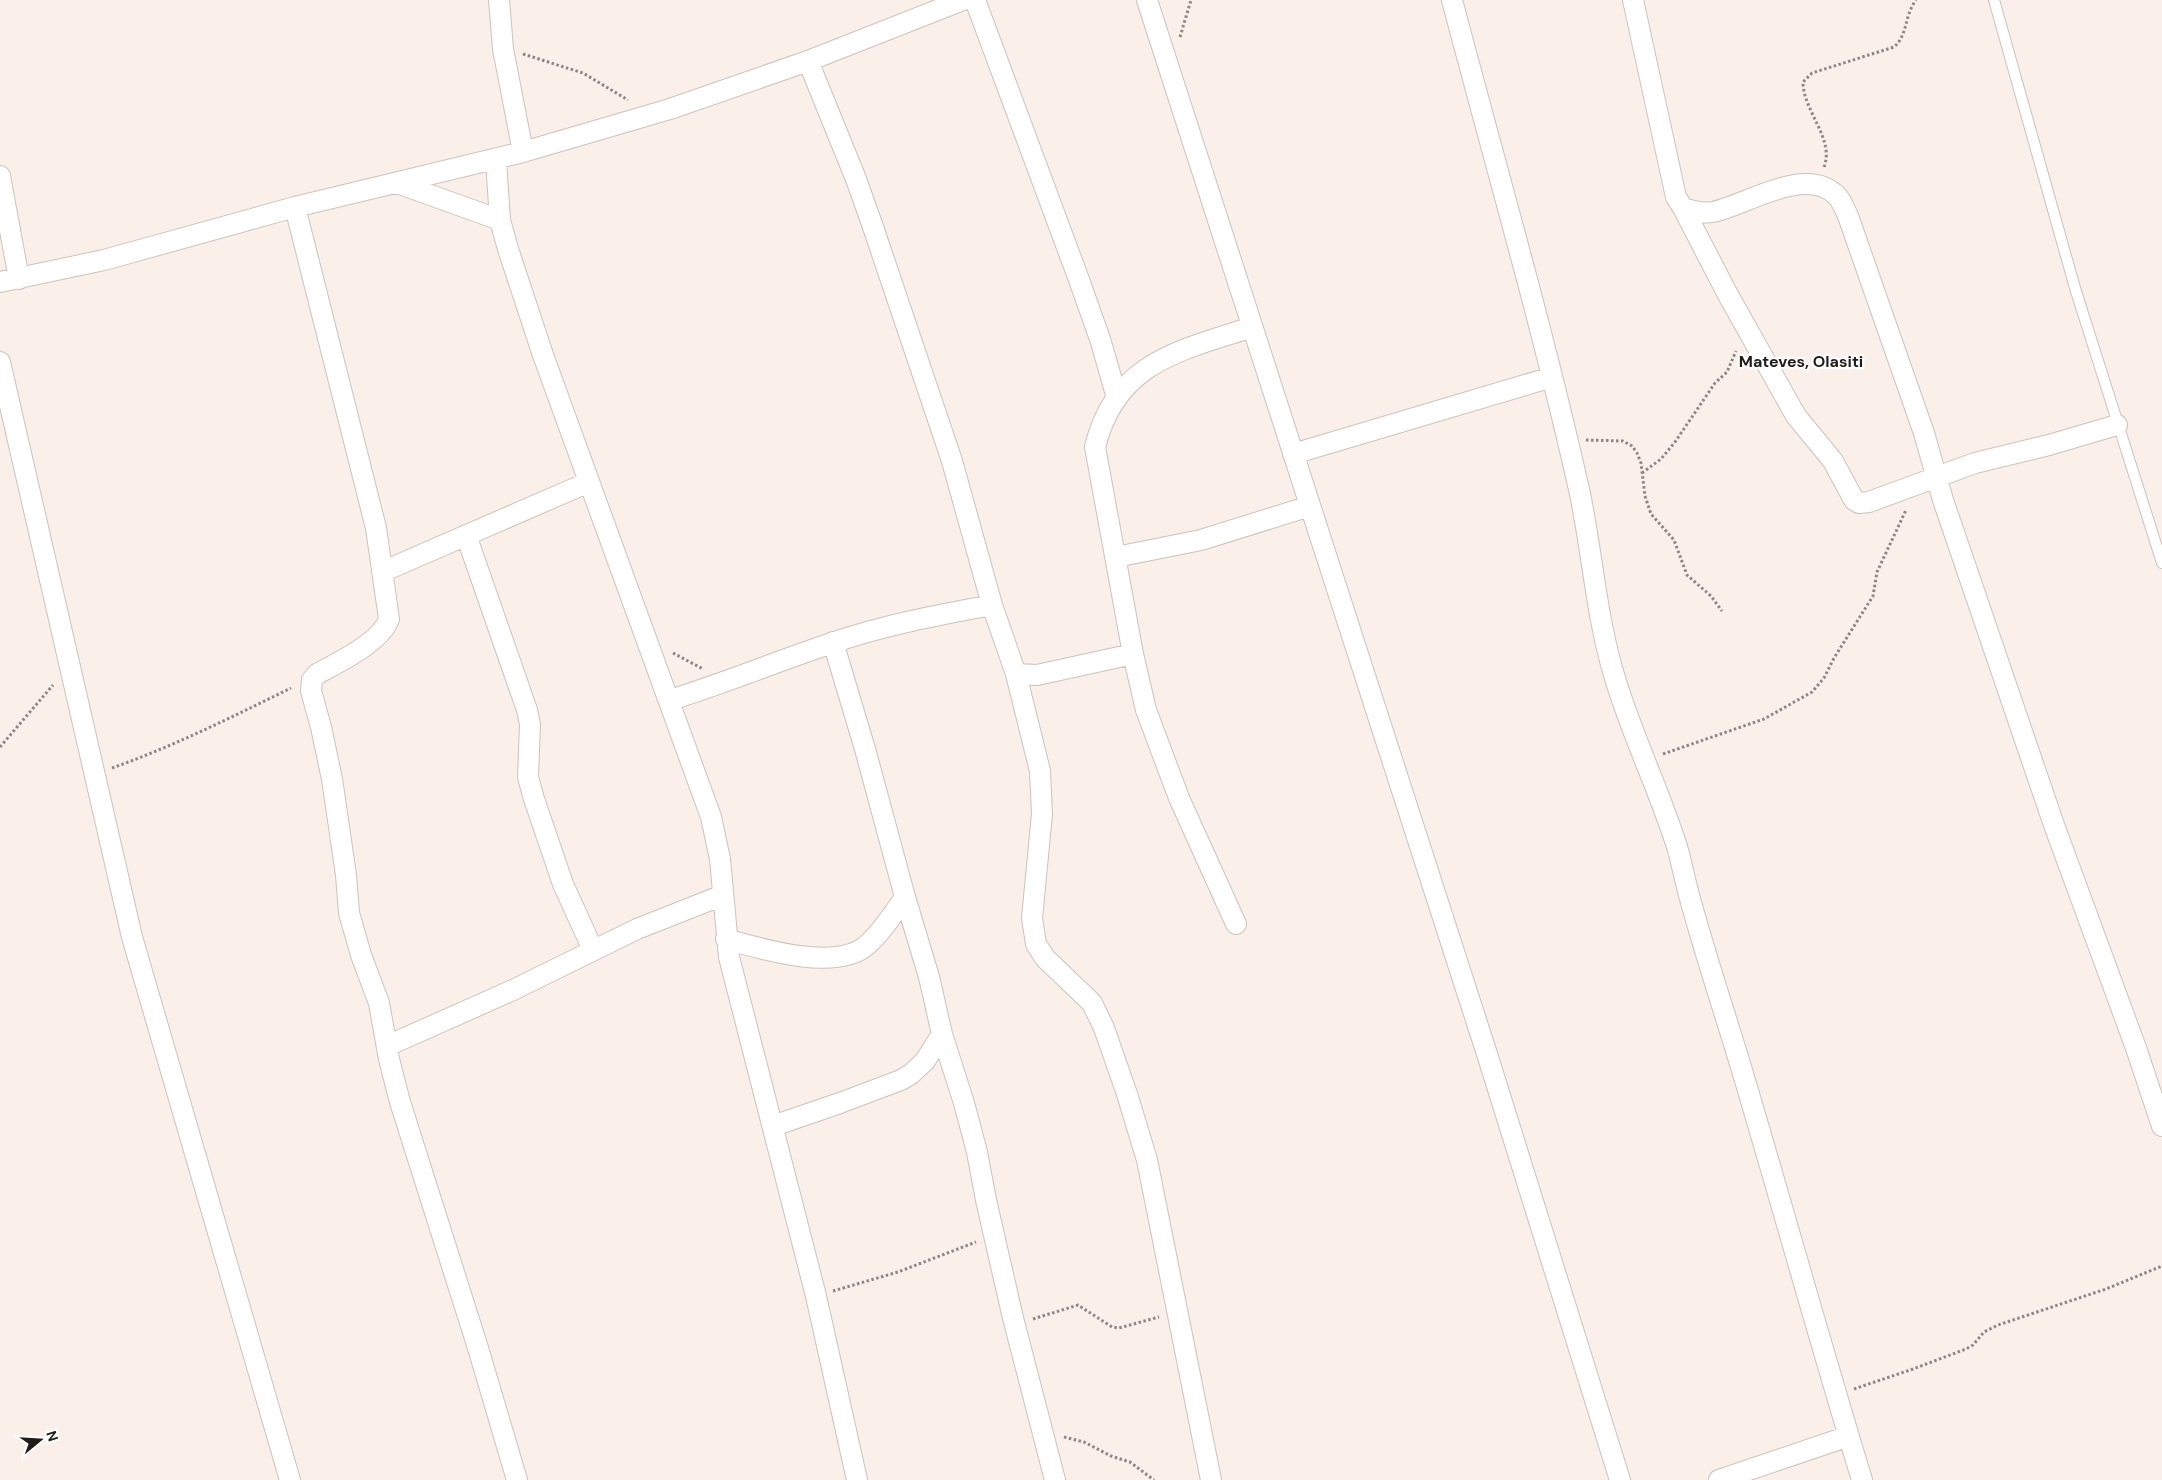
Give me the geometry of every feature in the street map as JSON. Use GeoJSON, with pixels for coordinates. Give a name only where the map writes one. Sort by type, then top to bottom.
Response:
{"type":"FeatureCollection","features":[{"type":"Feature","properties":{"kind":"street"},"geometry":{"type":"LineString","coordinates":[[499,0],[503,49],[523,152]]}},
{"type":"Feature","properties":{"kind":"street"},"geometry":{"type":"LineString","coordinates":[[0,176],[9,280],[104,260],[295,207],[496,160],[670,109],[808,61],[964,0]]}},
{"type":"Feature","properties":{"kind":"street"},"geometry":{"type":"LineString","coordinates":[[975,0],[1082,285],[1100,338],[1116,398]]}},
{"type":"Feature","properties":{"kind":"street"},"geometry":{"type":"LineString","coordinates":[[1146,0],[1487,1054],[1620,1480]]}},
{"type":"Feature","properties":{"kind":"street"},"geometry":{"type":"LineString","coordinates":[[1452,0],[1552,377],[1579,493],[1591,554],[1602,629],[1628,722],[1645,761],[1678,851],[1689,896],[1750,1096],[1797,1266],[1862,1480]]}},
{"type":"Feature","properties":{"kind":"street"},"geometry":{"type":"LineString","coordinates":[[1632,0],[1676,197],[1796,416],[1833,461],[1854,500],[1860,503],[1869,502],[1975,463],[2049,445],[2117,425]]}},
{"type":"Feature","properties":{"kind":"street"},"geometry":{"type":"LineString","coordinates":[[808,61],[856,179],[872,224],[952,461],[992,606],[1016,674],[1040,771],[1042,814],[1032,918],[1036,944],[1045,958],[1092,1003],[1104,1028],[1147,1160],[1211,1480]]}},
{"type":"Feature","properties":{"kind":"street"},"geometry":{"type":"LineString","coordinates":[[496,160],[500,220],[543,355],[711,817],[720,859],[726,940],[738,997],[816,1296],[857,1480]]}},
{"type":"Feature","properties":{"kind":"street"},"geometry":{"type":"LineString","coordinates":[[397,183],[500,220]]}},
{"type":"Feature","properties":{"kind":"street"},"geometry":{"type":"LineString","coordinates":[[1683,208],[1696,212],[1712,212],[1783,187],[1804,184],[1826,188],[1837,196],[1848,216],[1924,433],[1937,477],[2054,825],[2136,1048],[2162,1126]]}},
{"type":"Feature","properties":{"kind":"street"},"geometry":{"type":"LineString","coordinates":[[295,207],[376,528],[384,571],[389,619],[386,628],[349,656],[317,674],[312,680],[311,691],[332,779],[346,874],[349,913],[361,955],[375,989],[386,1046],[400,1102],[478,1348],[517,1480]]}},
{"type":"Feature","properties":{"kind":"street"},"geometry":{"type":"LineString","coordinates":[[1236,924],[1186,814],[1146,710],[1133,654],[1096,447],[1101,423],[1116,398],[1141,372],[1168,356],[1252,327]]}},
{"type":"Feature","properties":{"kind":"street"},"geometry":{"type":"LineString","coordinates":[[0,362],[132,937],[290,1480]]}},
{"type":"Feature","properties":{"kind":"street"},"geometry":{"type":"LineString","coordinates":[[1293,454],[1552,377]]}},
{"type":"Feature","properties":{"kind":"street"},"geometry":{"type":"LineString","coordinates":[[384,571],[589,482]]}},
{"type":"Feature","properties":{"kind":"street"},"geometry":{"type":"LineString","coordinates":[[1116,557],[1201,540],[1310,506]]}},
{"type":"Feature","properties":{"kind":"street"},"geometry":{"type":"LineString","coordinates":[[466,535],[527,710],[530,724],[528,777],[534,799],[563,884],[593,950]]}},
{"type":"Feature","properties":{"kind":"street"},"geometry":{"type":"LineString","coordinates":[[670,700],[729,681],[833,642],[938,614],[992,606]]}},
{"type":"Feature","properties":{"kind":"street"},"geometry":{"type":"LineString","coordinates":[[833,642],[929,978],[942,1034],[966,1111],[1013,1318],[1055,1480]]}},
{"type":"Feature","properties":{"kind":"street"},"geometry":{"type":"LineString","coordinates":[[1016,674],[1036,675],[1133,654]]}},
{"type":"Feature","properties":{"kind":"street"},"geometry":{"type":"LineString","coordinates":[[386,1046],[513,990],[660,919],[723,895]]}},
{"type":"Feature","properties":{"kind":"street"},"geometry":{"type":"LineString","coordinates":[[726,940],[777,952],[818,957],[847,955],[866,946],[905,897]]}},
{"type":"Feature","properties":{"kind":"street"},"geometry":{"type":"LineString","coordinates":[[773,1126],[840,1104],[900,1080],[911,1074],[925,1061],[942,1034]]}},
{"type":"Feature","properties":{"kind":"street"},"geometry":{"type":"LineString","coordinates":[[1719,1480],[1849,1436]]}},
{"type":"Feature","properties":{"kind":"lane"},"geometry":{"type":"LineString","coordinates":[[1994,0],[2075,288],[2162,562]]}},
{"type":"Feature","properties":{"kind":"path"},"geometry":{"type":"LineString","coordinates":[[1816,186],[1826,161],[1827,153],[1803,89],[1803,82],[1812,73],[1894,47],[1903,36],[1908,12],[1916,0]]}},
{"type":"Feature","properties":{"kind":"path"},"geometry":{"type":"LineString","coordinates":[[503,49],[583,72],[649,114]]}},
{"type":"Feature","properties":{"kind":"path"},"geometry":{"type":"LineString","coordinates":[[1642,473],[1661,459],[1715,383],[1728,372],[1736,353],[1742,319]]}},
{"type":"Feature","properties":{"kind":"path"},"geometry":{"type":"LineString","coordinates":[[1566,439],[1623,441],[1632,446],[1641,463],[1645,496],[1651,514],[1674,540],[1687,575],[1711,596],[1722,611]]}},
{"type":"Feature","properties":{"kind":"path"},"geometry":{"type":"LineString","coordinates":[[1645,761],[1764,719],[1812,692],[1824,678],[1834,658],[1873,596],[1877,572],[1917,484]]}},
{"type":"Feature","properties":{"kind":"path"},"geometry":{"type":"LineString","coordinates":[[647,638],[729,681]]}},
{"type":"Feature","properties":{"kind":"path"},"geometry":{"type":"LineString","coordinates":[[0,747],[70,668]]}},
{"type":"Feature","properties":{"kind":"path"},"geometry":{"type":"LineString","coordinates":[[95,774],[157,752],[212,727],[297,684],[312,680]]}},
{"type":"Feature","properties":{"kind":"path"},"geometry":{"type":"LineString","coordinates":[[816,1296],[898,1272],[980,1241],[998,1251]]}},
{"type":"Feature","properties":{"kind":"path"},"geometry":{"type":"LineString","coordinates":[[1836,1394],[1951,1355],[1973,1345],[1984,1332],[1998,1325],[2106,1289],[2162,1266]]}},
{"type":"Feature","properties":{"kind":"path"},"geometry":{"type":"LineString","coordinates":[[1013,1318],[1033,1319],[1078,1304],[1106,1325],[1119,1328],[1177,1312]]}},
{"type":"Feature","properties":{"kind":"path"},"geometry":{"type":"LineString","coordinates":[[1042,1430],[1084,1442],[1111,1456],[1130,1462],[1154,1480]]}},
{"type":"Feature","properties":{"kind":"district","name":"Mateves, Olasiti"},"geometry":{"type":"Point","coordinates":[1801,361]}}]}
